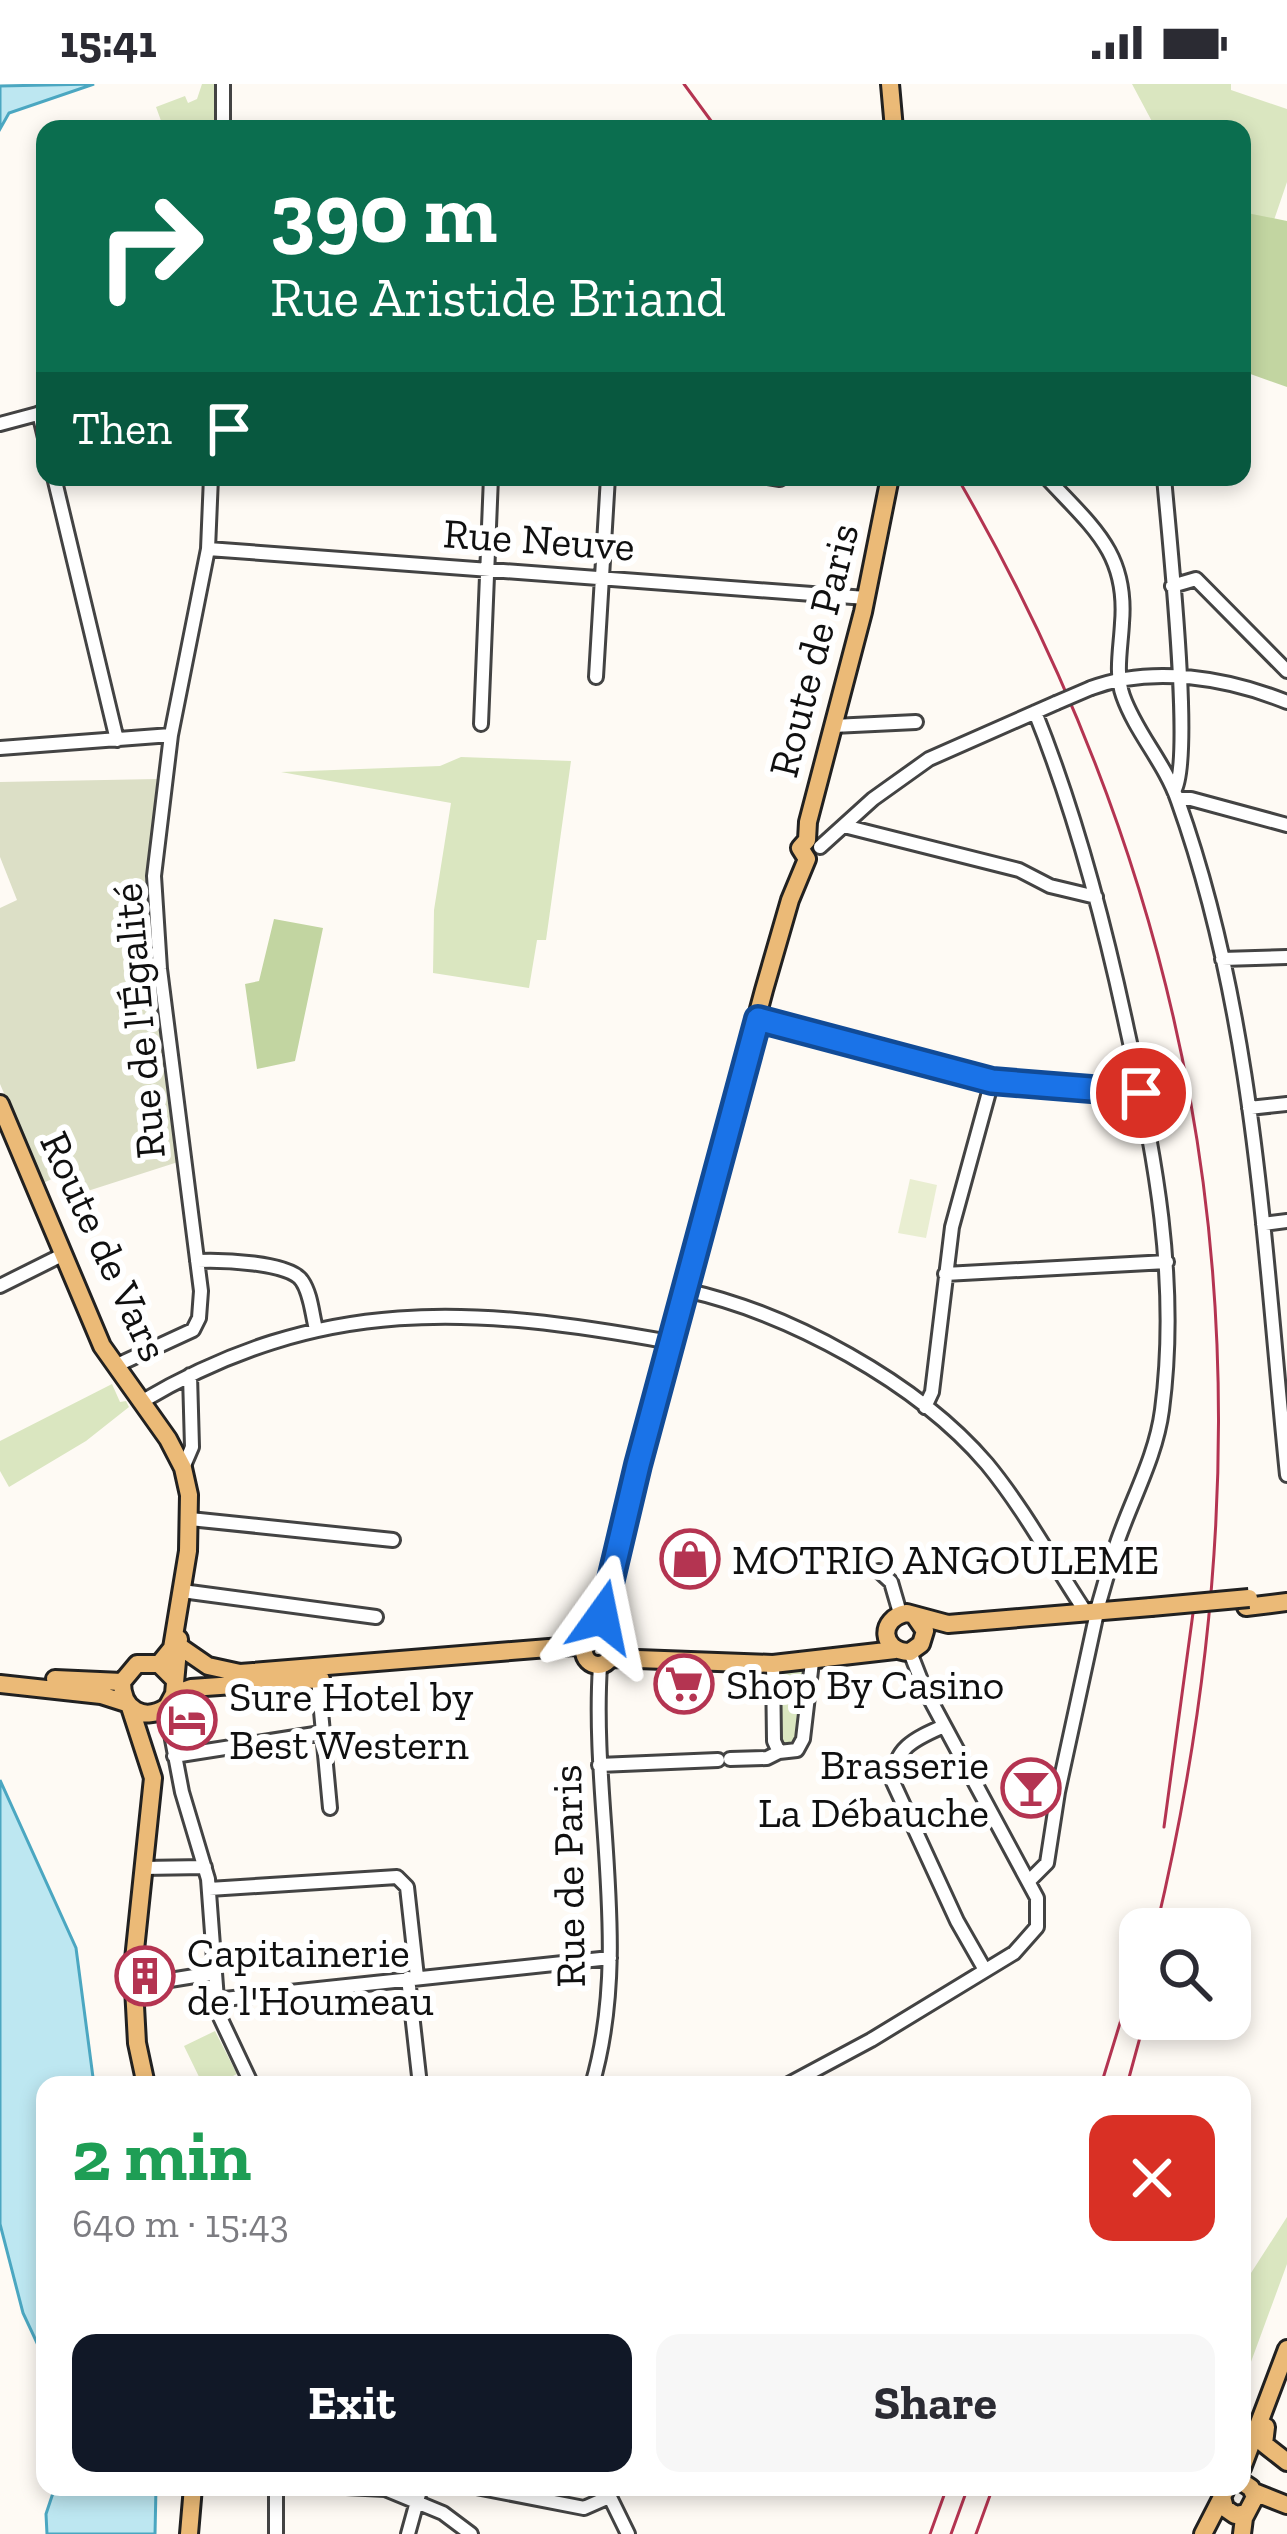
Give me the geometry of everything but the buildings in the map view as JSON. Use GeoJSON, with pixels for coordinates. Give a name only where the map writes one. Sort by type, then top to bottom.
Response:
{"type":"FeatureCollection","features":[{"type":"Feature","properties":{"kind":"main road"},"geometry":{"type":"LineString","coordinates":[[894,84],[896,120]]}},
{"type":"Feature","properties":{"kind":"main road","name":"Route de Paris"},"geometry":{"type":"LineString","coordinates":[[599,1651],[609,1578],[672,1334],[790,901],[811,848],[808,822],[866,598],[888,486]]}},
{"type":"Feature","properties":{"kind":"main road","name":"Route de Vars"},"geometry":{"type":"LineString","coordinates":[[0,1104],[115,1366],[168,1438],[183,1468],[190,1519],[182,1592],[172,1648],[159,1664]]}},
{"type":"Feature","properties":{"kind":"main road"},"geometry":{"type":"LineString","coordinates":[[1247,1603],[1287,1592]]}},
{"type":"Feature","properties":{"kind":"main road"},"geometry":{"type":"LineString","coordinates":[[101,1689],[122,1682],[137,1664],[159,1664],[174,1686],[191,1688],[599,1651],[773,1664],[812,1662],[909,1649],[944,1634],[1029,1620],[1247,1603],[1287,1605]]}},
{"type":"Feature","properties":{"kind":"main road"},"geometry":{"type":"LineString","coordinates":[[141,1709],[174,1686],[240,1673],[599,1651],[813,1652],[860,1646],[900,1618],[943,1624],[1029,1620]]}},
{"type":"Feature","properties":{"kind":"main road"},"geometry":{"type":"LineString","coordinates":[[900,1618],[887,1642],[909,1649]]}},
{"type":"Feature","properties":{"kind":"main road"},"geometry":{"type":"LineString","coordinates":[[900,1618],[925,1631],[909,1649]]}},
{"type":"Feature","properties":{"kind":"main road","name":"Route de Vars"},"geometry":{"type":"LineString","coordinates":[[174,1686],[178,1621]]}},
{"type":"Feature","properties":{"kind":"main road"},"geometry":{"type":"LineString","coordinates":[[179,1646],[208,1666],[240,1673]]}},
{"type":"Feature","properties":{"kind":"main road"},"geometry":{"type":"LineString","coordinates":[[0,1679],[101,1689],[141,1709]]}},
{"type":"Feature","properties":{"kind":"main road"},"geometry":{"type":"LineString","coordinates":[[122,1682],[141,1709],[138,1737],[153,1778],[133,1986],[144,2076]]}},
{"type":"Feature","properties":{"kind":"main road"},"geometry":{"type":"LineString","coordinates":[[1251,2471],[1260,2425],[1285,2355]]}},
{"type":"Feature","properties":{"kind":"main road"},"geometry":{"type":"LineString","coordinates":[[1285,2355],[1264,2438],[1268,2450],[1287,2462]]}},
{"type":"Feature","properties":{"kind":"main road"},"geometry":{"type":"LineString","coordinates":[[1251,2493],[1287,2509]]}},
{"type":"Feature","properties":{"kind":"main road"},"geometry":{"type":"LineString","coordinates":[[189,2534],[192,2496]]}},
{"type":"Feature","properties":{"kind":"main road"},"geometry":{"type":"LineString","coordinates":[[1203,2534],[1222,2496]]}},
{"type":"Feature","properties":{"kind":"main road"},"geometry":{"type":"LineString","coordinates":[[1225,2496],[1228,2511],[1242,2496]]}},
{"type":"Feature","properties":{"kind":"main road"},"geometry":{"type":"LineString","coordinates":[[1242,2534],[1246,2496]]}},
{"type":"Feature","properties":{"kind":"street"},"geometry":{"type":"LineString","coordinates":[[223,120],[224,84]]}},
{"type":"Feature","properties":{"kind":"street"},"geometry":{"type":"LineString","coordinates":[[0,403],[4,423],[36,415]]}},
{"type":"Feature","properties":{"kind":"street"},"geometry":{"type":"LineString","coordinates":[[56,486],[117,740]]}},
{"type":"Feature","properties":{"kind":"street","name":"Rue de l'Égalité"},"geometry":{"type":"LineString","coordinates":[[115,1366],[197,1325],[201,1291],[160,969],[154,876],[171,735],[208,550],[211,486]]}},
{"type":"Feature","properties":{"kind":"street"},"geometry":{"type":"LineString","coordinates":[[482,724],[491,486]]}},
{"type":"Feature","properties":{"kind":"street"},"geometry":{"type":"LineString","coordinates":[[596,677],[608,486]]}},
{"type":"Feature","properties":{"kind":"street"},"geometry":{"type":"LineString","coordinates":[[1054,486],[1109,548],[1119,567],[1124,598],[1120,682],[1125,701],[1176,795],[1222,958],[1249,1108],[1287,1475]]}},
{"type":"Feature","properties":{"kind":"street"},"geometry":{"type":"LineString","coordinates":[[1165,486],[1182,773],[1176,795]]}},
{"type":"Feature","properties":{"kind":"street","name":"Rue Neuve"},"geometry":{"type":"LineString","coordinates":[[208,550],[866,598]]}},
{"type":"Feature","properties":{"kind":"street"},"geometry":{"type":"LineString","coordinates":[[1172,586],[1196,579],[1287,670]]}},
{"type":"Feature","properties":{"kind":"street"},"geometry":{"type":"LineString","coordinates":[[811,848],[929,759],[1091,688],[1176,676],[1230,684],[1287,702]]}},
{"type":"Feature","properties":{"kind":"street"},"geometry":{"type":"LineString","coordinates":[[1028,1881],[1047,1863],[1086,1663],[1086,1614],[1146,1472],[1162,1411],[1167,1262],[1141,1093],[1096,897],[1035,712]]}},
{"type":"Feature","properties":{"kind":"street"},"geometry":{"type":"LineString","coordinates":[[833,726],[916,722]]}},
{"type":"Feature","properties":{"kind":"street"},"geometry":{"type":"LineString","coordinates":[[0,748],[171,735]]}},
{"type":"Feature","properties":{"kind":"street"},"geometry":{"type":"LineString","coordinates":[[1176,795],[1287,825]]}},
{"type":"Feature","properties":{"kind":"street"},"geometry":{"type":"LineString","coordinates":[[844,826],[1019,871],[1050,886],[1096,897]]}},
{"type":"Feature","properties":{"kind":"street"},"geometry":{"type":"LineString","coordinates":[[1222,958],[1287,957]]}},
{"type":"Feature","properties":{"kind":"street"},"geometry":{"type":"LineString","coordinates":[[758,1019],[992,1081],[1141,1093]]}},
{"type":"Feature","properties":{"kind":"street"},"geometry":{"type":"LineString","coordinates":[[925,1407],[932,1392],[944,1274],[968,1157],[992,1081]]}},
{"type":"Feature","properties":{"kind":"street"},"geometry":{"type":"LineString","coordinates":[[1249,1108],[1287,1103]]}},
{"type":"Feature","properties":{"kind":"street"},"geometry":{"type":"LineString","coordinates":[[1263,1224],[1287,1221]]}},
{"type":"Feature","properties":{"kind":"street"},"geometry":{"type":"LineString","coordinates":[[0,1286],[64,1254]]}},
{"type":"Feature","properties":{"kind":"street"},"geometry":{"type":"LineString","coordinates":[[197,1261],[226,1260],[294,1273],[305,1285],[316,1329]]}},
{"type":"Feature","properties":{"kind":"street"},"geometry":{"type":"LineString","coordinates":[[944,1274],[1167,1262]]}},
{"type":"Feature","properties":{"kind":"street"},"geometry":{"type":"LineString","coordinates":[[684,1292],[729,1299],[790,1325],[925,1407],[984,1460],[1086,1614]]}},
{"type":"Feature","properties":{"kind":"street"},"geometry":{"type":"LineString","coordinates":[[141,1402],[190,1375],[316,1329],[389,1317],[448,1314],[672,1334]]}},
{"type":"Feature","properties":{"kind":"street"},"geometry":{"type":"LineString","coordinates":[[183,1468],[192,1447],[190,1375]]}},
{"type":"Feature","properties":{"kind":"street"},"geometry":{"type":"LineString","coordinates":[[190,1519],[393,1540]]}},
{"type":"Feature","properties":{"kind":"street"},"geometry":{"type":"LineString","coordinates":[[879,1571],[891,1582],[900,1618]]}},
{"type":"Feature","properties":{"kind":"street"},"geometry":{"type":"LineString","coordinates":[[182,1592],[376,1617]]}},
{"type":"Feature","properties":{"kind":"street"},"geometry":{"type":"LineString","coordinates":[[804,2076],[985,1970],[1024,1945],[1037,1927],[1039,1906],[1028,1881],[944,1726],[909,1649]]}},
{"type":"Feature","properties":{"kind":"street","name":"Rue de Paris"},"geometry":{"type":"LineString","coordinates":[[593,2076],[610,1958],[599,1765],[599,1651]]}},
{"type":"Feature","properties":{"kind":"street"},"geometry":{"type":"LineString","coordinates":[[599,1765],[767,1758],[792,1752],[801,1745],[812,1662]]}},
{"type":"Feature","properties":{"kind":"street"},"geometry":{"type":"LineString","coordinates":[[773,1664],[773,1734],[779,1752]]}},
{"type":"Feature","properties":{"kind":"street"},"geometry":{"type":"LineString","coordinates":[[318,1679],[330,1808]]}},
{"type":"Feature","properties":{"kind":"street"},"geometry":{"type":"LineString","coordinates":[[141,1709],[170,1729],[209,1889],[215,2000],[227,2040],[247,2076]]}},
{"type":"Feature","properties":{"kind":"street"},"geometry":{"type":"LineString","coordinates":[[944,1726],[903,1748],[893,1782],[957,1922],[985,1970]]}},
{"type":"Feature","properties":{"kind":"street"},"geometry":{"type":"LineString","coordinates":[[174,1756],[321,1732]]}},
{"type":"Feature","properties":{"kind":"street"},"geometry":{"type":"LineString","coordinates":[[142,1868],[205,1867]]}},
{"type":"Feature","properties":{"kind":"street"},"geometry":{"type":"LineString","coordinates":[[209,1889],[397,1877],[406,1887],[418,2076]]}},
{"type":"Feature","properties":{"kind":"street"},"geometry":{"type":"LineString","coordinates":[[215,2000],[610,1958]]}},
{"type":"Feature","properties":{"kind":"street"},"geometry":{"type":"LineString","coordinates":[[133,1986],[213,1973]]}},
{"type":"Feature","properties":{"kind":"street"},"geometry":{"type":"LineString","coordinates":[[276,2496],[276,2534]]}},
{"type":"Feature","properties":{"kind":"street"},"geometry":{"type":"LineString","coordinates":[[400,2496],[443,2512],[471,2534]]}},
{"type":"Feature","properties":{"kind":"street"},"geometry":{"type":"LineString","coordinates":[[408,2534],[418,2496]]}},
{"type":"Feature","properties":{"kind":"street"},"geometry":{"type":"LineString","coordinates":[[522,2496],[584,2508],[601,2496]]}},
{"type":"Feature","properties":{"kind":"street"},"geometry":{"type":"LineString","coordinates":[[609,2496],[628,2534]]}},
{"type":"Feature","properties":{"kind":"green space"},"geometry":{"type":"Polygon","coordinates":[[[202,84],[216,84],[214,120],[161,120],[156,107],[185,96],[188,103],[197,99],[202,84]]]}},
{"type":"Feature","properties":{"kind":"green space"},"geometry":{"type":"Polygon","coordinates":[[[1132,84],[1231,84],[1231,90],[1287,109],[1287,182],[1274,220],[1251,214],[1251,120],[1151,120],[1132,84]]]}},
{"type":"Feature","properties":{"kind":"green space"},"geometry":{"type":"Polygon","coordinates":[[[1251,214],[1287,221],[1287,387],[1251,374],[1251,214]]]}},
{"type":"Feature","properties":{"kind":"green space"},"geometry":{"type":"Polygon","coordinates":[[[461,757],[571,761],[546,940],[537,940],[529,988],[433,973],[434,910],[451,803],[281,772],[440,766],[461,757]]]}},
{"type":"Feature","properties":{"kind":"green space"},"geometry":{"type":"Polygon","coordinates":[[[157,779],[152,923],[178,1162],[69,1197],[61,1175],[43,1183],[0,1084],[0,908],[17,900],[0,857],[0,782],[157,779]]]}},
{"type":"Feature","properties":{"kind":"green space"},"geometry":{"type":"Polygon","coordinates":[[[274,919],[323,928],[295,1061],[257,1069],[245,984],[259,981],[274,919]]]}},
{"type":"Feature","properties":{"kind":"green space"},"geometry":{"type":"Polygon","coordinates":[[[910,1179],[937,1185],[926,1238],[898,1233],[910,1179]]]}},
{"type":"Feature","properties":{"kind":"green space"},"geometry":{"type":"Polygon","coordinates":[[[112,1384],[120,1402],[126,1401],[129,1407],[86,1441],[9,1487],[0,1471],[0,1441],[112,1384]]]}},
{"type":"Feature","properties":{"kind":"green space"},"geometry":{"type":"Polygon","coordinates":[[[807,1667],[798,1741],[783,1746],[778,1669],[807,1667]]]}},
{"type":"Feature","properties":{"kind":"green space"},"geometry":{"type":"Polygon","coordinates":[[[215,2031],[237,2074],[199,2076],[184,2046],[215,2031]]]}},
{"type":"Feature","properties":{"kind":"green space"},"geometry":{"type":"Polygon","coordinates":[[[1287,2217],[1287,2264],[1251,2362],[1251,2273],[1287,2217]]]}},
{"type":"Feature","properties":{"kind":"water"},"geometry":{"type":"Polygon","coordinates":[[[94,84],[9,113],[0,129],[0,86],[94,84]]]}},
{"type":"Feature","properties":{"kind":"water"},"geometry":{"type":"Polygon","coordinates":[[[0,1780],[76,1948],[93,2076],[36,2076],[36,2341],[23,2313],[0,2224],[0,1780]]]}},
{"type":"Feature","properties":{"kind":"water"},"geometry":{"type":"Polygon","coordinates":[[[52,2496],[156,2496],[155,2534],[47,2534],[46,2514],[52,2496]]]}},
{"type":"Feature","properties":{"kind":"railway"},"geometry":{"type":"LineString","coordinates":[[684,84],[710,120]]}},
{"type":"Feature","properties":{"kind":"railway"},"geometry":{"type":"LineString","coordinates":[[962,486],[1048,651],[1118,826],[1170,1003],[1203,1182],[1218,1364],[1214,1549],[1194,1737],[1160,1908]]}},
{"type":"Feature","properties":{"kind":"railway"},"geometry":{"type":"LineString","coordinates":[[1164,1827],[1193,1613]]}},
{"type":"Feature","properties":{"kind":"railway"},"geometry":{"type":"LineString","coordinates":[[1104,2076],[1119,2026]]}},
{"type":"Feature","properties":{"kind":"railway"},"geometry":{"type":"LineString","coordinates":[[1129,2076],[1139,2040]]}},
{"type":"Feature","properties":{"kind":"railway"},"geometry":{"type":"LineString","coordinates":[[930,2534],[944,2496]]}},
{"type":"Feature","properties":{"kind":"railway"},"geometry":{"type":"LineString","coordinates":[[951,2534],[965,2496]]}},
{"type":"Feature","properties":{"kind":"railway"},"geometry":{"type":"LineString","coordinates":[[976,2534],[990,2496]]}},
{"type":"Feature","properties":{"kind":"place","name":"MOTRIO ANGOULEME"},"geometry":{"type":"Point","coordinates":[690,1559]}},
{"type":"Feature","properties":{"kind":"place","name":"Shop By Casino"},"geometry":{"type":"Point","coordinates":[684,1684]}},
{"type":"Feature","properties":{"kind":"place","name":"Sure Hotel by Best Western"},"geometry":{"type":"Point","coordinates":[187,1720]}},
{"type":"Feature","properties":{"kind":"place","name":"Brasserie La Débauche"},"geometry":{"type":"Point","coordinates":[1031,1788]}},
{"type":"Feature","properties":{"kind":"place","name":"Capitainerie de l'Houmeau"},"geometry":{"type":"Point","coordinates":[145,1976]}},
{"type":"Feature","properties":{"kind":"route"},"geometry":{"type":"LineString","coordinates":[[602,1617],[670,1342],[758,1019],[992,1081],[1141,1093]]}}]}
